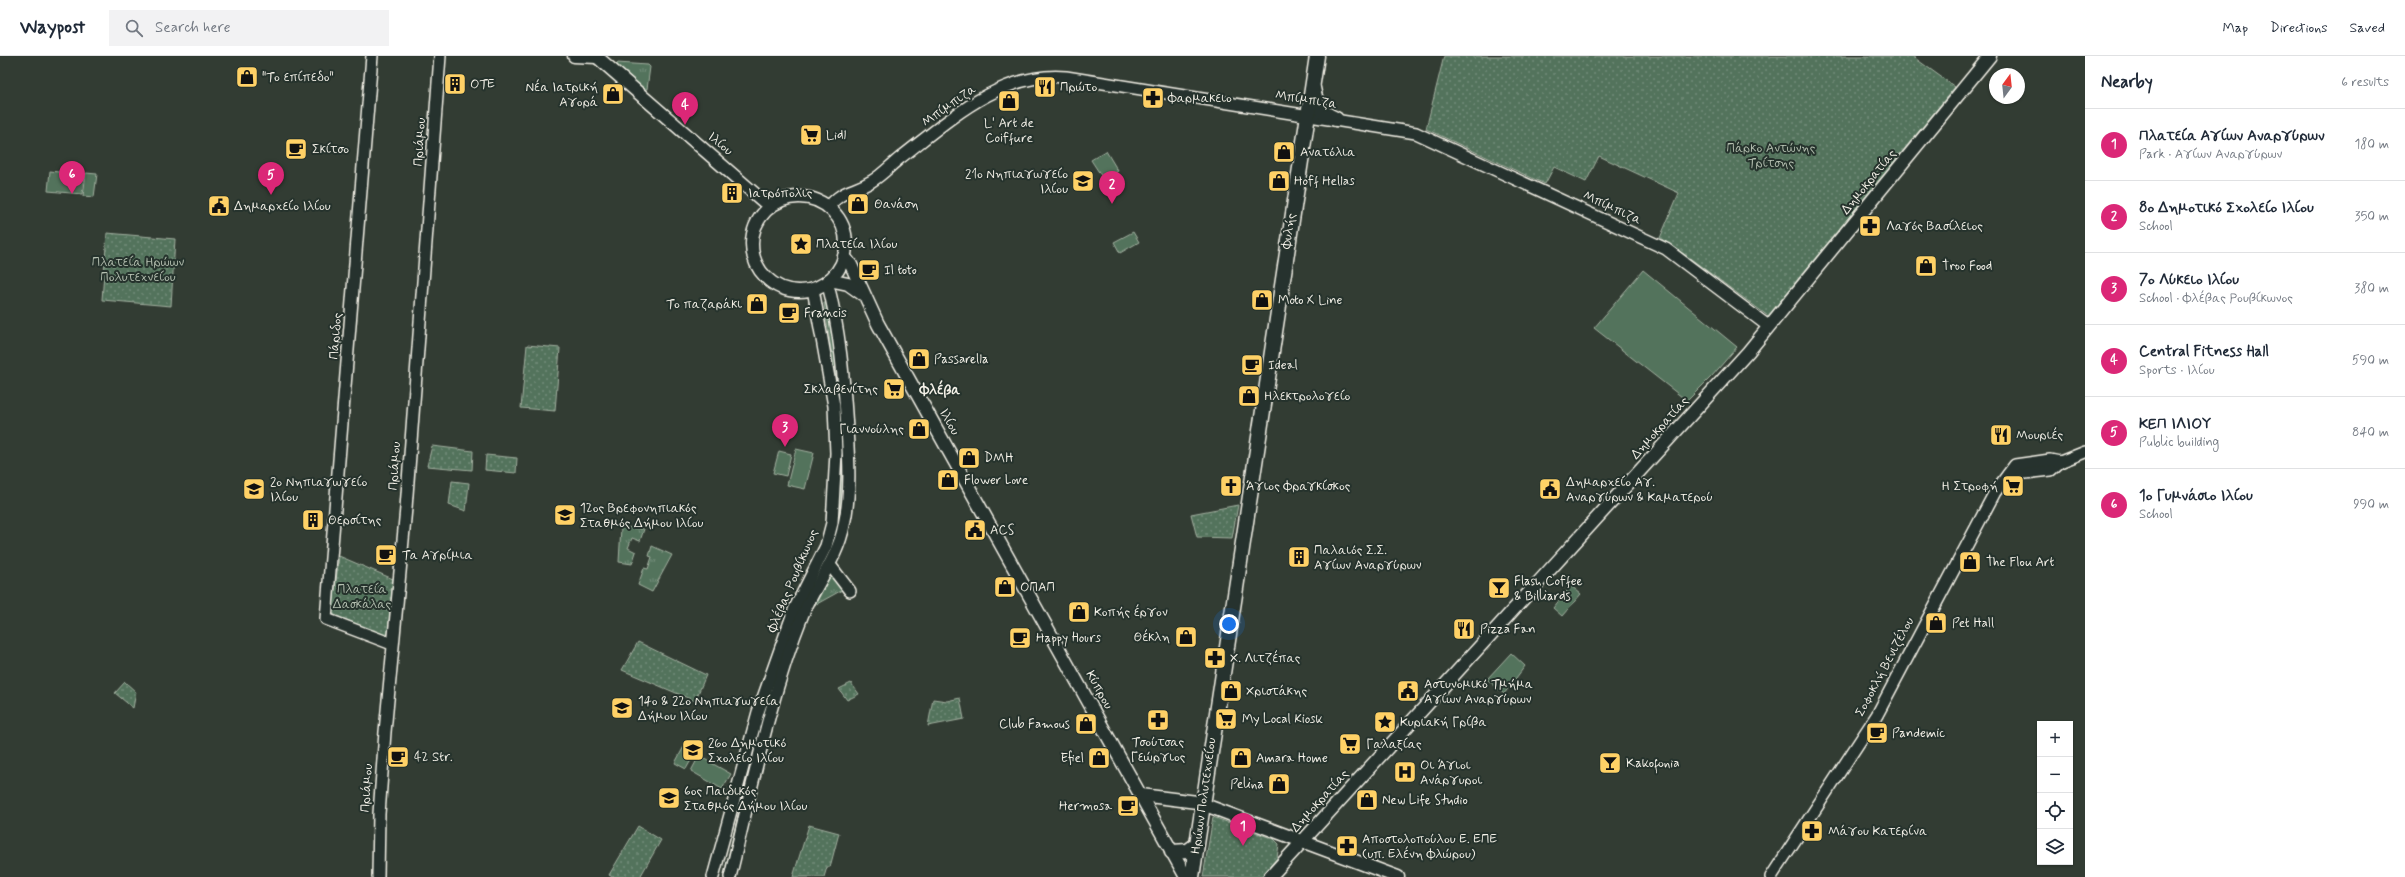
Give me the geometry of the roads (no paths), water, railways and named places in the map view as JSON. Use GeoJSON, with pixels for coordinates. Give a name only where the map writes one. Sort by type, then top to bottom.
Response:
{"type":"FeatureCollection","features":[{"type":"Feature","properties":{"kind":"main road"},"geometry":{"type":"LineString","coordinates":[[574,56],[596,57]]}},
{"type":"Feature","properties":{"kind":"main road","name":"Φυλής"},"geometry":{"type":"LineString","coordinates":[[1263,406],[1317,56]]}},
{"type":"Feature","properties":{"kind":"main road","name":"Δημοκρατίας"},"geometry":{"type":"LineString","coordinates":[[1270,877],[1768,326],[1990,56]]}},
{"type":"Feature","properties":{"kind":"main road","name":"Ιλίου"},"geometry":{"type":"LineString","coordinates":[[596,57],[770,207]]}},
{"type":"Feature","properties":{"kind":"main road"},"geometry":{"type":"LineString","coordinates":[[1312,86],[1319,109],[1324,114],[1336,119]]}},
{"type":"Feature","properties":{"kind":"main road"},"geometry":{"type":"LineString","coordinates":[[801,198],[828,207],[843,229],[845,238],[844,256],[838,270],[828,281],[814,289],[794,291],[781,287],[769,280],[759,269],[752,249],[752,239],[760,219],[770,207],[783,201],[801,198]]}},
{"type":"Feature","properties":{"kind":"main road","name":"Ιλίου"},"geometry":{"type":"LineString","coordinates":[[844,256],[851,265],[865,298],[986,517]]}},
{"type":"Feature","properties":{"kind":"main road","name":"Ιλίου"},"geometry":{"type":"LineString","coordinates":[[828,281],[851,285],[865,298]]}},
{"type":"Feature","properties":{"kind":"main road","name":"Ηρώων Πολυτεχνείου"},"geometry":{"type":"LineString","coordinates":[[1192,877],[1263,406]]}},
{"type":"Feature","properties":{"kind":"main road","name":"Κύπρου"},"geometry":{"type":"LineString","coordinates":[[986,517],[1186,877]]}},
{"type":"Feature","properties":{"kind":"main road"},"geometry":{"type":"LineString","coordinates":[[1141,795],[1194,801],[1398,877]]}},
{"type":"Feature","properties":{"kind":"main road"},"geometry":{"type":"LineString","coordinates":[[1172,852],[1188,851],[1196,844]]}},
{"type":"Feature","properties":{"kind":"street","name":"Πάριδος"},"geometry":{"type":"LineString","coordinates":[[372,56],[326,619],[392,644]]}},
{"type":"Feature","properties":{"kind":"street","name":"Πριάμου"},"geometry":{"type":"LineString","coordinates":[[378,877],[380,807],[392,644],[406,508],[440,56]]}},
{"type":"Feature","properties":{"kind":"street","name":"Μπίμπιζα"},"geometry":{"type":"LineString","coordinates":[[828,207],[848,190],[872,181],[980,99],[1010,85],[1031,78],[1056,76],[1081,79],[1336,119],[1426,136],[1653,242],[1669,251],[1768,326]]}},
{"type":"Feature","properties":{"kind":"street"},"geometry":{"type":"LineString","coordinates":[[730,877],[766,723],[803,614],[830,565],[845,524],[848,470],[844,384],[833,302],[828,281]]}},
{"type":"Feature","properties":{"kind":"street","name":"Φλέβας Ρουβίκωνος"},"geometry":{"type":"LineString","coordinates":[[713,877],[758,712],[794,610],[826,546],[832,523],[836,453],[834,406],[814,289]]}},
{"type":"Feature","properties":{"kind":"street"},"geometry":{"type":"LineString","coordinates":[[2008,474],[2051,470],[2060,462],[2085,452]]}},
{"type":"Feature","properties":{"kind":"street","name":"Σοφοκλή Βενιζέλου"},"geometry":{"type":"LineString","coordinates":[[1771,877],[1877,714],[1995,492],[2015,465],[2050,460],[2060,462]]}},
{"type":"Feature","properties":{"kind":"street"},"geometry":{"type":"LineString","coordinates":[[830,565],[850,591]]}},
{"type":"Feature","properties":{"kind":"place","name":"\"Το επίπεδο\""},"geometry":{"type":"Point","coordinates":[247,77]}},
{"type":"Feature","properties":{"kind":"place","name":"ΟΤΕ"},"geometry":{"type":"Point","coordinates":[455,84]}},
{"type":"Feature","properties":{"kind":"place","name":"Πρώτο"},"geometry":{"type":"Point","coordinates":[1045,87]}},
{"type":"Feature","properties":{"kind":"place","name":"Νέα Ιατρική Αγορά"},"geometry":{"type":"Point","coordinates":[613,94]}},
{"type":"Feature","properties":{"kind":"place","name":"Φαρμακειο"},"geometry":{"type":"Point","coordinates":[1153,98]}},
{"type":"Feature","properties":{"kind":"place","name":"L' Art de Coiffure"},"geometry":{"type":"Point","coordinates":[1009,101]}},
{"type":"Feature","properties":{"kind":"place","name":"Central Fitness Hall"},"geometry":{"type":"Point","coordinates":[685,125]}},
{"type":"Feature","properties":{"kind":"place","name":"Lidl"},"geometry":{"type":"Point","coordinates":[811,135]}},
{"type":"Feature","properties":{"kind":"place","name":"Σκίτσο"},"geometry":{"type":"Point","coordinates":[296,149]}},
{"type":"Feature","properties":{"kind":"place","name":"Ανατόλια"},"geometry":{"type":"Point","coordinates":[1284,152]}},
{"type":"Feature","properties":{"kind":"place","name":"21ο Νηπιαγωγείο Ιλίου"},"geometry":{"type":"Point","coordinates":[1083,181]}},
{"type":"Feature","properties":{"kind":"place","name":"Hoff Hellas"},"geometry":{"type":"Point","coordinates":[1279,181]}},
{"type":"Feature","properties":{"kind":"place","name":"Ιατρόπολις"},"geometry":{"type":"Point","coordinates":[732,193]}},
{"type":"Feature","properties":{"kind":"place","name":"1ο Γυμνάσιο Ιλίου"},"geometry":{"type":"Point","coordinates":[72,194]}},
{"type":"Feature","properties":{"kind":"place","name":"ΚΕΠ ΙΛΙΟΥ"},"geometry":{"type":"Point","coordinates":[271,195]}},
{"type":"Feature","properties":{"kind":"place","name":"Θανάση"},"geometry":{"type":"Point","coordinates":[858,204]}},
{"type":"Feature","properties":{"kind":"place","name":"8ο Δημοτικό Σχολείο Ιλίου"},"geometry":{"type":"Point","coordinates":[1112,204]}},
{"type":"Feature","properties":{"kind":"place","name":"Δημαρχείο Ιλίου"},"geometry":{"type":"Point","coordinates":[219,206]}},
{"type":"Feature","properties":{"kind":"place","name":"Λαγός Βασίλειος"},"geometry":{"type":"Point","coordinates":[1870,226]}},
{"type":"Feature","properties":{"kind":"place","name":"Πλατεία Ιλίου"},"geometry":{"type":"Point","coordinates":[801,244]}},
{"type":"Feature","properties":{"kind":"place","name":"Troo Food"},"geometry":{"type":"Point","coordinates":[1926,266]}},
{"type":"Feature","properties":{"kind":"place","name":"Il toto"},"geometry":{"type":"Point","coordinates":[869,270]}},
{"type":"Feature","properties":{"kind":"place","name":"Moto X Line"},"geometry":{"type":"Point","coordinates":[1262,300]}},
{"type":"Feature","properties":{"kind":"place","name":"Το παζαράκι"},"geometry":{"type":"Point","coordinates":[757,304]}},
{"type":"Feature","properties":{"kind":"place","name":"Francis"},"geometry":{"type":"Point","coordinates":[789,313]}},
{"type":"Feature","properties":{"kind":"place","name":"Passarella"},"geometry":{"type":"Point","coordinates":[919,359]}},
{"type":"Feature","properties":{"kind":"place","name":"Ideal"},"geometry":{"type":"Point","coordinates":[1252,365]}},
{"type":"Feature","properties":{"kind":"place","name":"Σκλαβενίτης"},"geometry":{"type":"Point","coordinates":[894,389]}},
{"type":"Feature","properties":{"kind":"place","name":"Ηλεκτρολογείο"},"geometry":{"type":"Point","coordinates":[1249,396]}},
{"type":"Feature","properties":{"kind":"place","name":"Γιαννούλης"},"geometry":{"type":"Point","coordinates":[919,429]}},
{"type":"Feature","properties":{"kind":"place","name":"Μουριές"},"geometry":{"type":"Point","coordinates":[2001,435]}},
{"type":"Feature","properties":{"kind":"place","name":"7ο Λύκειο Ιλίου"},"geometry":{"type":"Point","coordinates":[785,447]}},
{"type":"Feature","properties":{"kind":"place","name":"DMH"},"geometry":{"type":"Point","coordinates":[969,458]}},
{"type":"Feature","properties":{"kind":"place","name":"Flower Love"},"geometry":{"type":"Point","coordinates":[948,480]}},
{"type":"Feature","properties":{"kind":"place","name":"Άγιος Φραγκίσκος"},"geometry":{"type":"Point","coordinates":[1231,486]}},
{"type":"Feature","properties":{"kind":"place","name":"Η Στροφή"},"geometry":{"type":"Point","coordinates":[2013,486]}},
{"type":"Feature","properties":{"kind":"place","name":"2ο Νηπιαγωγείο Ιλίου"},"geometry":{"type":"Point","coordinates":[254,489]}},
{"type":"Feature","properties":{"kind":"place","name":"Δημαρχείο Αγ. Αναργύρων & Καματερού"},"geometry":{"type":"Point","coordinates":[1550,489]}},
{"type":"Feature","properties":{"kind":"place","name":"12ος Βρεφονηπιακός Σταθμός Δήμου Ιλίου"},"geometry":{"type":"Point","coordinates":[565,515]}},
{"type":"Feature","properties":{"kind":"place","name":"Θερσίτης"},"geometry":{"type":"Point","coordinates":[313,520]}},
{"type":"Feature","properties":{"kind":"place","name":"ACS"},"geometry":{"type":"Point","coordinates":[975,530]}},
{"type":"Feature","properties":{"kind":"place","name":"Τα Αγρίμια"},"geometry":{"type":"Point","coordinates":[386,555]}},
{"type":"Feature","properties":{"kind":"place","name":"Παλαιός Σ.Σ. Αγίων Αναργύρων"},"geometry":{"type":"Point","coordinates":[1299,557]}},
{"type":"Feature","properties":{"kind":"place","name":"The Flou Art"},"geometry":{"type":"Point","coordinates":[1970,562]}},
{"type":"Feature","properties":{"kind":"place","name":"ΟΠΑΠ"},"geometry":{"type":"Point","coordinates":[1005,587]}},
{"type":"Feature","properties":{"kind":"place","name":"Flash Coffee & Billiards"},"geometry":{"type":"Point","coordinates":[1499,588]}},
{"type":"Feature","properties":{"kind":"place","name":"Κοπής έργον"},"geometry":{"type":"Point","coordinates":[1079,612]}},
{"type":"Feature","properties":{"kind":"place","name":"Pet Hall"},"geometry":{"type":"Point","coordinates":[1936,623]}},
{"type":"Feature","properties":{"kind":"place","name":"Pizza Fan"},"geometry":{"type":"Point","coordinates":[1464,629]}},
{"type":"Feature","properties":{"kind":"place","name":"Θέκλη"},"geometry":{"type":"Point","coordinates":[1186,637]}},
{"type":"Feature","properties":{"kind":"place","name":"Happy Hours"},"geometry":{"type":"Point","coordinates":[1020,638]}},
{"type":"Feature","properties":{"kind":"place","name":"Χ. Λιτζέπας"},"geometry":{"type":"Point","coordinates":[1215,658]}},
{"type":"Feature","properties":{"kind":"place","name":"Χριστάκης"},"geometry":{"type":"Point","coordinates":[1231,691]}},
{"type":"Feature","properties":{"kind":"place","name":"Αστυνομικό Τμήμα Αγίων Αναργύρων"},"geometry":{"type":"Point","coordinates":[1408,691]}},
{"type":"Feature","properties":{"kind":"place","name":"14ο & 22ο Νηπιαγωγεία Δήμου Ιλίου"},"geometry":{"type":"Point","coordinates":[622,708]}},
{"type":"Feature","properties":{"kind":"place","name":"My Local Kiosk"},"geometry":{"type":"Point","coordinates":[1226,719]}},
{"type":"Feature","properties":{"kind":"place","name":"Τσούτσας Γεώργιος"},"geometry":{"type":"Point","coordinates":[1158,720]}},
{"type":"Feature","properties":{"kind":"place","name":"Κυριακή Γρίβα"},"geometry":{"type":"Point","coordinates":[1385,722]}},
{"type":"Feature","properties":{"kind":"place","name":"Club Famous"},"geometry":{"type":"Point","coordinates":[1086,724]}},
{"type":"Feature","properties":{"kind":"place","name":"Pandemic"},"geometry":{"type":"Point","coordinates":[1877,733]}},
{"type":"Feature","properties":{"kind":"place","name":"Γαλαξίας"},"geometry":{"type":"Point","coordinates":[1350,744]}},
{"type":"Feature","properties":{"kind":"place","name":"26ο Δημοτικό Σχολείο Ιλίου"},"geometry":{"type":"Point","coordinates":[693,750]}},
{"type":"Feature","properties":{"kind":"place","name":"42 Str."},"geometry":{"type":"Point","coordinates":[398,757]}},
{"type":"Feature","properties":{"kind":"place","name":"Efiel"},"geometry":{"type":"Point","coordinates":[1099,758]}},
{"type":"Feature","properties":{"kind":"place","name":"Amara Home"},"geometry":{"type":"Point","coordinates":[1241,758]}},
{"type":"Feature","properties":{"kind":"place","name":"Kakofonia"},"geometry":{"type":"Point","coordinates":[1610,763]}},
{"type":"Feature","properties":{"kind":"place","name":"Οι Άγιοι Ανάργυροι"},"geometry":{"type":"Point","coordinates":[1405,772]}},
{"type":"Feature","properties":{"kind":"place","name":"Pelina"},"geometry":{"type":"Point","coordinates":[1279,784]}},
{"type":"Feature","properties":{"kind":"place","name":"6ος Παιδικός Σταθμός Δήμου Ιλίου"},"geometry":{"type":"Point","coordinates":[669,798]}},
{"type":"Feature","properties":{"kind":"place","name":"New Life Studio"},"geometry":{"type":"Point","coordinates":[1367,800]}},
{"type":"Feature","properties":{"kind":"place","name":"Hermosa"},"geometry":{"type":"Point","coordinates":[1128,806]}},
{"type":"Feature","properties":{"kind":"place","name":"Μάγου Κατερίνα"},"geometry":{"type":"Point","coordinates":[1812,831]}},
{"type":"Feature","properties":{"kind":"place","name":"Πλατεία Αγίων Αναργύρων"},"geometry":{"type":"Point","coordinates":[1243,846]}},
{"type":"Feature","properties":{"kind":"place","name":"Αποστολοπούλου Ε. ΕΠΕ (υπ. Ελένη Φλώρου)"},"geometry":{"type":"Point","coordinates":[1347,846]}},
{"type":"Feature","properties":{"kind":"district","name":"Φλέβα"},"geometry":{"type":"Point","coordinates":[940,390]}},
{"type":"Feature","properties":{"kind":"park label","name":"Πάρκο Αντώνης Τρίτσης"},"geometry":{"type":"Point","coordinates":[1771,156]}},
{"type":"Feature","properties":{"kind":"park label","name":"Πλατεία Ηρώων Πολυτεχνείου"},"geometry":{"type":"Point","coordinates":[138,270]}},
{"type":"Feature","properties":{"kind":"park label","name":"Πλατεία Δασκάλας"},"geometry":{"type":"Point","coordinates":[362,596]}}]}
